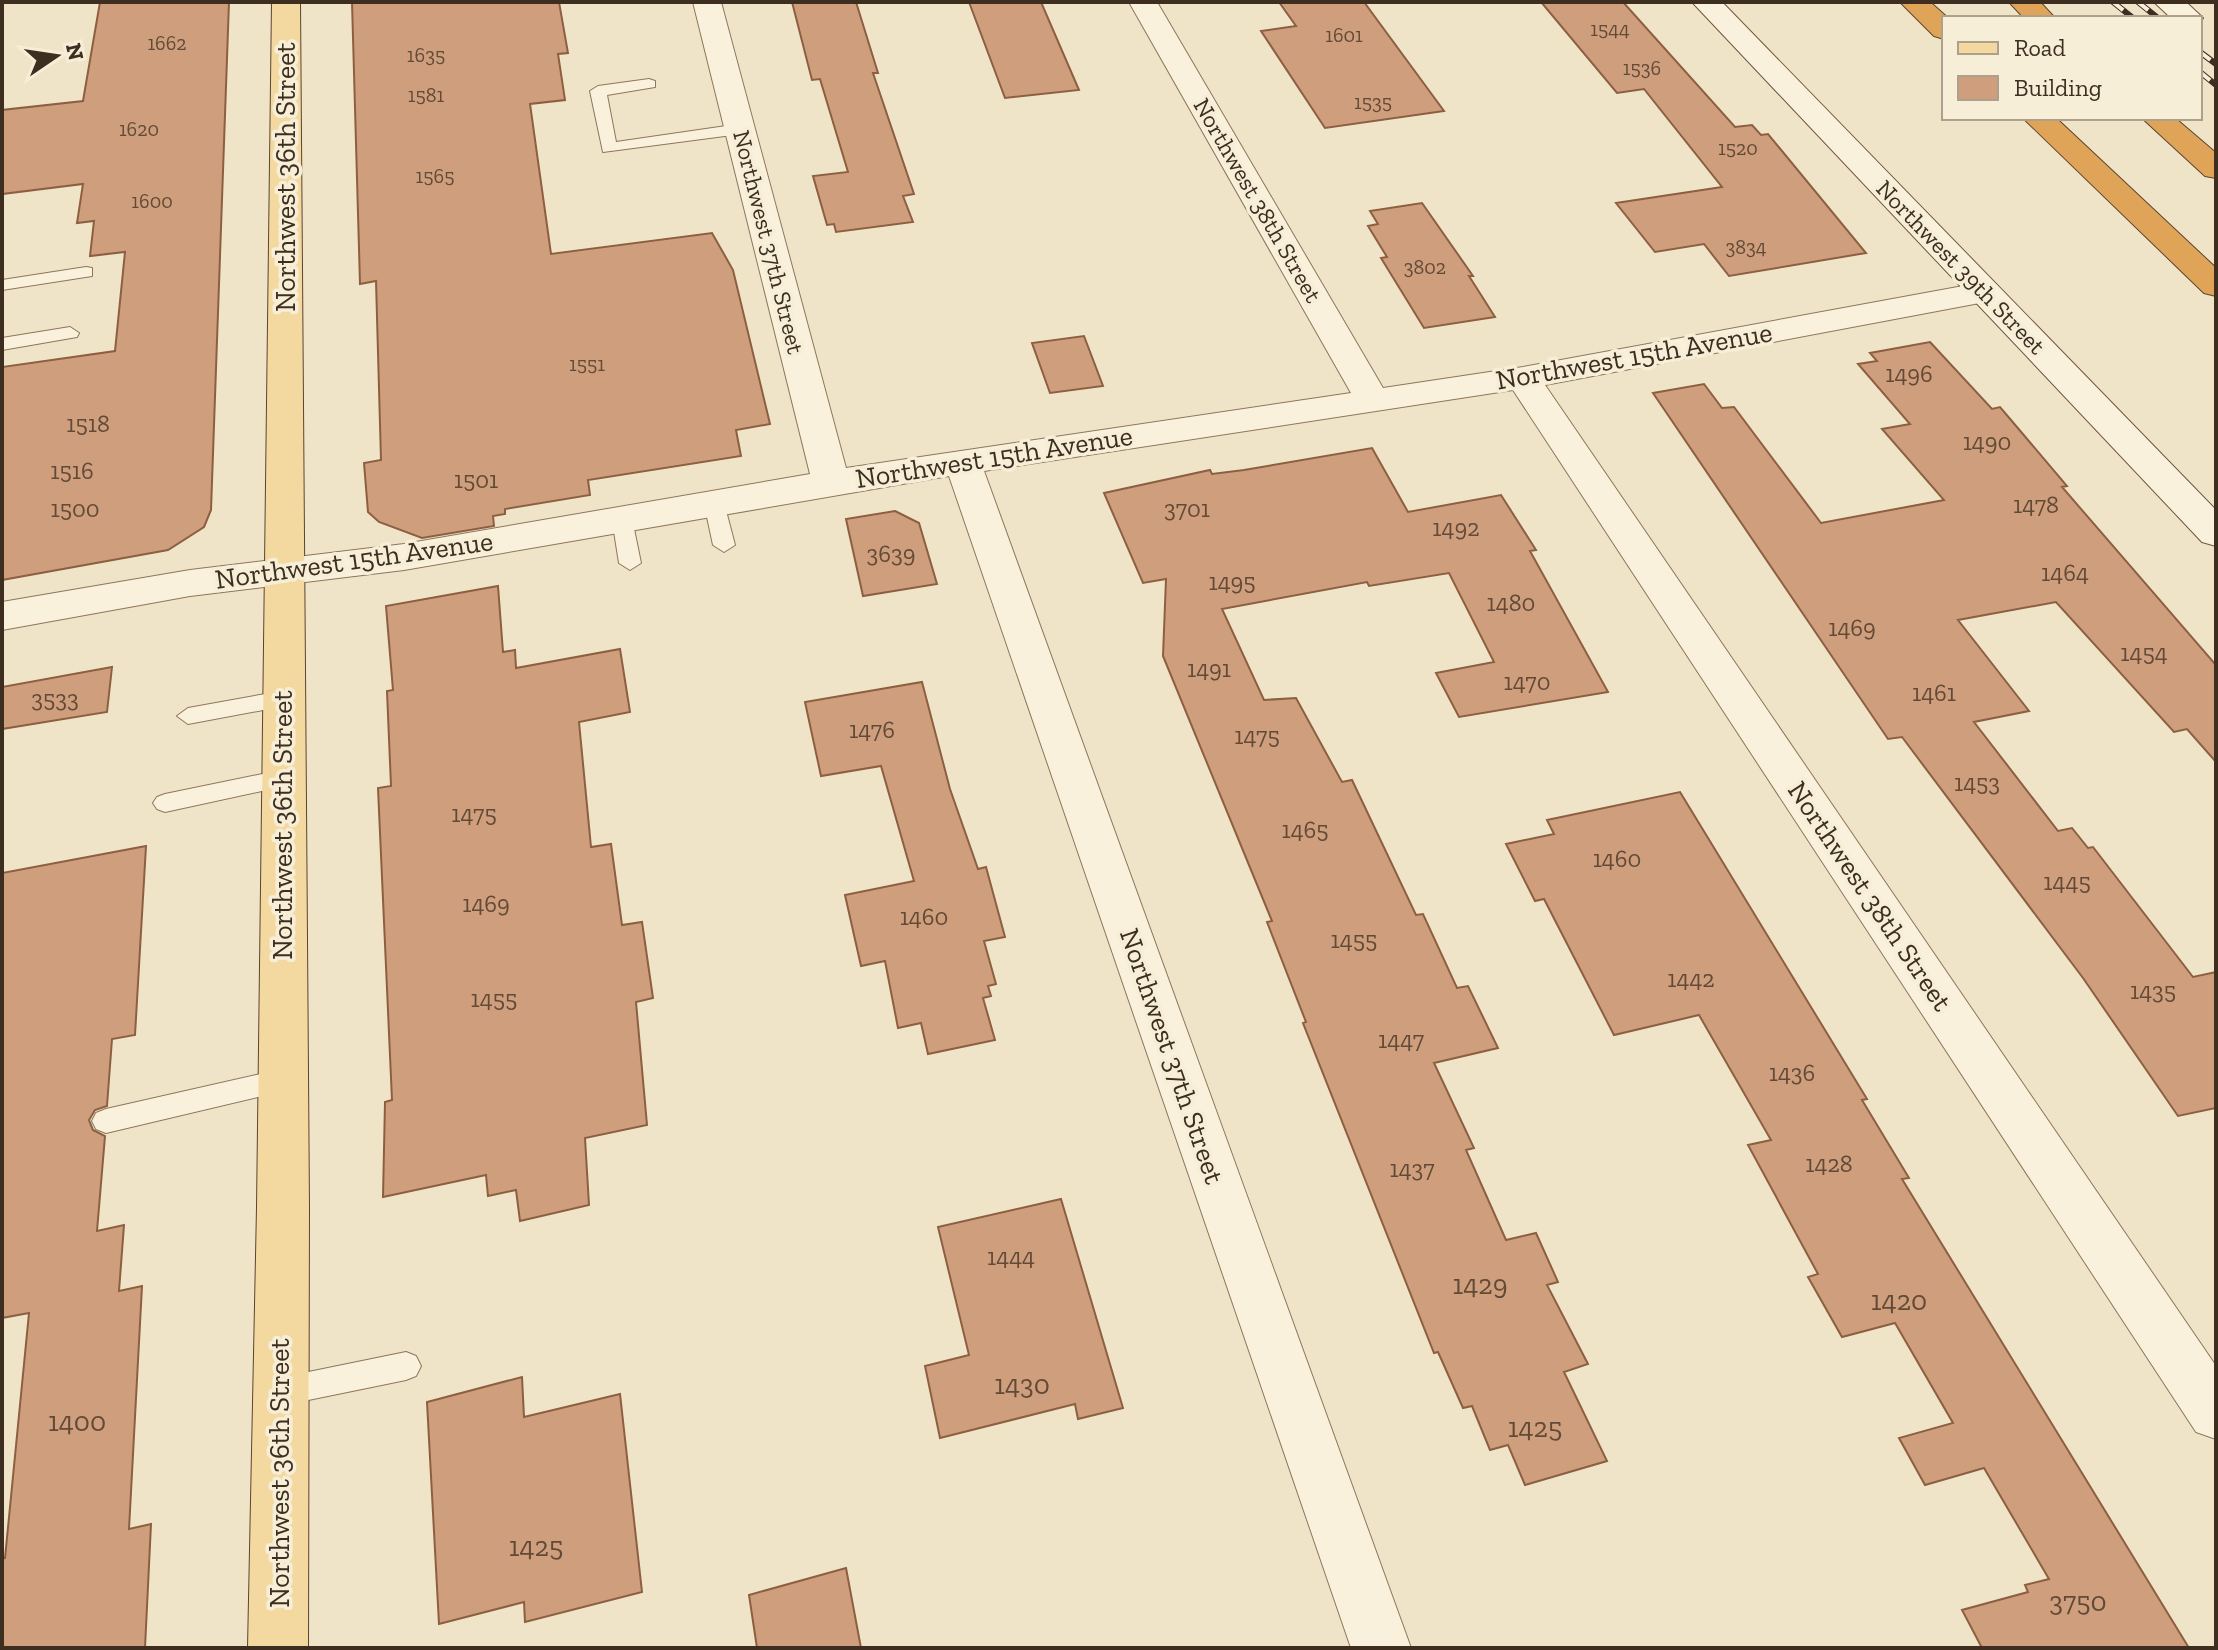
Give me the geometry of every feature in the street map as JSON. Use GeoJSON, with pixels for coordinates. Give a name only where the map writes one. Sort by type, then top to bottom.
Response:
{"type":"FeatureCollection","features":[{"type":"Feature","properties":{"kind":"highway"},"geometry":{"type":"LineString","coordinates":[[1914,2],[1942,28]]}},
{"type":"Feature","properties":{"kind":"highway"},"geometry":{"type":"LineString","coordinates":[[2023,2],[2039,16]]}},
{"type":"Feature","properties":{"kind":"highway"},"geometry":{"type":"LineString","coordinates":[[2040,120],[2216,286]]}},
{"type":"Feature","properties":{"kind":"highway"},"geometry":{"type":"LineString","coordinates":[[2159,120],[2216,169]]}},
{"type":"Feature","properties":{"kind":"main road","name":"Northwest 36th Street"},"geometry":{"type":"LineString","coordinates":[[278,1648],[286,2]]}},
{"type":"Feature","properties":{"kind":"street","name":"Northwest 37th Street"},"geometry":{"type":"LineString","coordinates":[[707,2],[831,482]]}},
{"type":"Feature","properties":{"kind":"street","name":"Northwest 38th Street"},"geometry":{"type":"LineString","coordinates":[[1143,2],[1372,399]]}},
{"type":"Feature","properties":{"kind":"street","name":"Northwest 39th Street"},"geometry":{"type":"LineString","coordinates":[[1706,2],[2216,533]]}},
{"type":"Feature","properties":{"kind":"street"},"geometry":{"type":"LineString","coordinates":[[2168,2],[2186,16]]}},
{"type":"Feature","properties":{"kind":"street","name":"Northwest 15th Avenue"},"geometry":{"type":"LineString","coordinates":[[2,616],[190,583],[404,557],[831,482],[1523,378],[1985,292]]}},
{"type":"Feature","properties":{"kind":"street","name":"Northwest 38th Street"},"geometry":{"type":"LineString","coordinates":[[1523,378],[2216,1413]]}},
{"type":"Feature","properties":{"kind":"street","name":"Northwest 37th Street"},"geometry":{"type":"LineString","coordinates":[[963,463],[1381,1648]]}},
{"type":"Feature","properties":{"kind":"lane"},"geometry":{"type":"LineString","coordinates":[[649,84],[598,91],[609,148],[740,129]]}},
{"type":"Feature","properties":{"kind":"lane"},"geometry":{"type":"LineString","coordinates":[[2,285],[86,272]]}},
{"type":"Feature","properties":{"kind":"lane"},"geometry":{"type":"LineString","coordinates":[[2,344],[70,333]]}},
{"type":"Feature","properties":{"kind":"lane"},"geometry":{"type":"LineString","coordinates":[[714,503],[724,545]]}},
{"type":"Feature","properties":{"kind":"lane"},"geometry":{"type":"LineString","coordinates":[[622,519],[630,563]]}},
{"type":"Feature","properties":{"kind":"lane"},"geometry":{"type":"LineString","coordinates":[[188,716],[282,699]]}},
{"type":"Feature","properties":{"kind":"lane"},"geometry":{"type":"LineString","coordinates":[[165,803],[282,779]]}},
{"type":"Feature","properties":{"kind":"lane"},"geometry":{"type":"LineString","coordinates":[[106,1121],[283,1080]]}},
{"type":"Feature","properties":{"kind":"lane"},"geometry":{"type":"LineString","coordinates":[[279,1392],[406,1366]]}},
{"type":"Feature","properties":{"kind":"building"},"geometry":{"type":"Polygon","coordinates":[[[100,2],[229,2],[211,510],[204,527],[168,550],[2,580],[2,367],[115,351],[125,252],[90,256],[94,221],[77,223],[83,184],[2,194],[2,110],[83,101],[100,2]]]}},
{"type":"Feature","properties":{"kind":"building"},"geometry":{"type":"Polygon","coordinates":[[[352,2],[559,2],[568,53],[558,54],[565,100],[530,104],[551,254],[712,233],[733,270],[770,424],[736,430],[741,456],[588,480],[590,495],[505,509],[505,514],[493,516],[494,526],[422,538],[379,522],[368,512],[364,463],[381,460],[376,281],[360,284],[352,2]]]}},
{"type":"Feature","properties":{"kind":"building"},"geometry":{"type":"Polygon","coordinates":[[[792,2],[856,2],[878,73],[873,73],[914,194],[903,196],[913,222],[836,232],[834,224],[827,225],[813,176],[848,172],[820,79],[812,80],[792,2]]]}},
{"type":"Feature","properties":{"kind":"building"},"geometry":{"type":"Polygon","coordinates":[[[969,2],[1041,2],[1079,90],[1005,98],[969,2]]]}},
{"type":"Feature","properties":{"kind":"building"},"geometry":{"type":"Polygon","coordinates":[[[1279,2],[1364,2],[1444,111],[1325,128],[1261,31],[1296,26],[1279,2]]]}},
{"type":"Feature","properties":{"kind":"building"},"geometry":{"type":"Polygon","coordinates":[[[1541,2],[1623,2],[1735,127],[1752,125],[1761,135],[1768,134],[1866,253],[1729,276],[1704,244],[1655,252],[1616,203],[1722,187],[1644,89],[1617,93],[1541,2]]]}},
{"type":"Feature","properties":{"kind":"building"},"geometry":{"type":"Polygon","coordinates":[[[1422,203],[1473,276],[1469,276],[1495,317],[1424,328],[1381,258],[1387,257],[1368,226],[1378,224],[1370,211],[1422,203]]]}},
{"type":"Feature","properties":{"kind":"building"},"geometry":{"type":"Polygon","coordinates":[[[1084,336],[1103,386],[1050,393],[1032,343],[1084,336]]]}},
{"type":"Feature","properties":{"kind":"building"},"geometry":{"type":"Polygon","coordinates":[[[1930,342],[1992,409],[2000,407],[2067,486],[2062,487],[2216,665],[2216,762],[2187,729],[2174,732],[2056,602],[1958,620],[2029,711],[1974,722],[2058,831],[2072,828],[2088,848],[2093,847],[2193,977],[2216,972],[2216,1108],[2178,1116],[2083,978],[1902,737],[1888,739],[1653,393],[1704,384],[1722,408],[1734,407],[1821,523],[1944,500],[1882,429],[1910,424],[1858,364],[1877,361],[1870,353],[1930,342]]]}},
{"type":"Feature","properties":{"kind":"building"},"geometry":{"type":"Polygon","coordinates":[[[1372,448],[1408,512],[1501,495],[1536,550],[1530,551],[1608,692],[1459,717],[1436,673],[1494,662],[1449,573],[1369,586],[1367,582],[1222,609],[1264,700],[1296,698],[1342,782],[1352,780],[1416,915],[1423,914],[1457,988],[1468,986],[1498,1048],[1434,1063],[1474,1148],[1466,1150],[1506,1240],[1536,1233],[1558,1282],[1547,1285],[1588,1364],[1564,1372],[1607,1461],[1525,1485],[1508,1445],[1490,1450],[1472,1406],[1463,1408],[1438,1352],[1434,1353],[1303,1023],[1306,1022],[1267,922],[1272,921],[1163,656],[1166,579],[1143,583],[1104,493],[1210,470],[1212,474],[1244,470],[1372,448]]]}},
{"type":"Feature","properties":{"kind":"building"},"geometry":{"type":"Polygon","coordinates":[[[895,511],[919,523],[937,584],[863,596],[846,519],[895,511]]]}},
{"type":"Feature","properties":{"kind":"building"},"geometry":{"type":"Polygon","coordinates":[[[498,586],[503,652],[515,650],[516,668],[620,649],[630,712],[579,722],[591,847],[611,844],[622,925],[642,922],[653,998],[636,1002],[647,1125],[585,1138],[589,1205],[520,1221],[516,1190],[488,1196],[486,1175],[383,1197],[385,1102],[392,1100],[378,788],[391,786],[387,691],[393,690],[386,606],[498,586]]]}},
{"type":"Feature","properties":{"kind":"building"},"geometry":{"type":"Polygon","coordinates":[[[112,667],[107,712],[2,729],[2,687],[112,667]]]}},
{"type":"Feature","properties":{"kind":"building"},"geometry":{"type":"Polygon","coordinates":[[[922,682],[950,789],[978,869],[986,867],[1005,937],[984,941],[996,984],[988,986],[991,996],[983,998],[995,1040],[928,1054],[921,1023],[898,1028],[885,961],[861,966],[845,895],[914,881],[881,766],[821,776],[805,702],[922,682]]]}},
{"type":"Feature","properties":{"kind":"building"},"geometry":{"type":"Polygon","coordinates":[[[1680,792],[1867,1099],[1862,1100],[1909,1178],[1902,1179],[2189,1648],[1982,1648],[1962,1610],[2028,1592],[2025,1585],[2049,1579],[1984,1468],[1925,1485],[1899,1438],[1953,1423],[1895,1323],[1842,1337],[1808,1277],[1818,1274],[1748,1145],[1771,1140],[1699,1015],[1614,1035],[1544,899],[1535,901],[1506,844],[1554,834],[1547,820],[1680,792]]]}},
{"type":"Feature","properties":{"kind":"building"},"geometry":{"type":"Polygon","coordinates":[[[146,846],[135,1035],[112,1039],[107,1106],[95,1110],[89,1120],[93,1130],[105,1136],[97,1231],[124,1225],[119,1291],[142,1286],[129,1529],[151,1524],[145,1648],[2,1648],[2,1559],[5,1558],[29,1313],[2,1318],[2,873],[146,846]]]}},
{"type":"Feature","properties":{"kind":"building"},"geometry":{"type":"Polygon","coordinates":[[[1061,1199],[1123,1408],[1078,1419],[1075,1404],[940,1438],[925,1366],[969,1355],[938,1227],[1061,1199]]]}},
{"type":"Feature","properties":{"kind":"building"},"geometry":{"type":"Polygon","coordinates":[[[522,1377],[524,1417],[620,1394],[642,1592],[525,1622],[524,1602],[439,1624],[427,1402],[522,1377]]]}},
{"type":"Feature","properties":{"kind":"building"},"geometry":{"type":"Polygon","coordinates":[[[846,1568],[861,1648],[757,1648],[749,1595],[846,1568]]]}},
{"type":"Feature","properties":{"kind":"railway"},"geometry":{"type":"LineString","coordinates":[[2113,2],[2130,16]]}},
{"type":"Feature","properties":{"kind":"railway"},"geometry":{"type":"LineString","coordinates":[[2138,2],[2156,16]]}},
{"type":"Feature","properties":{"kind":"railway"},"geometry":{"type":"LineString","coordinates":[[2202,54],[2216,64]]}},
{"type":"Feature","properties":{"kind":"railway"},"geometry":{"type":"LineString","coordinates":[[2202,74],[2216,85]]}}]}
